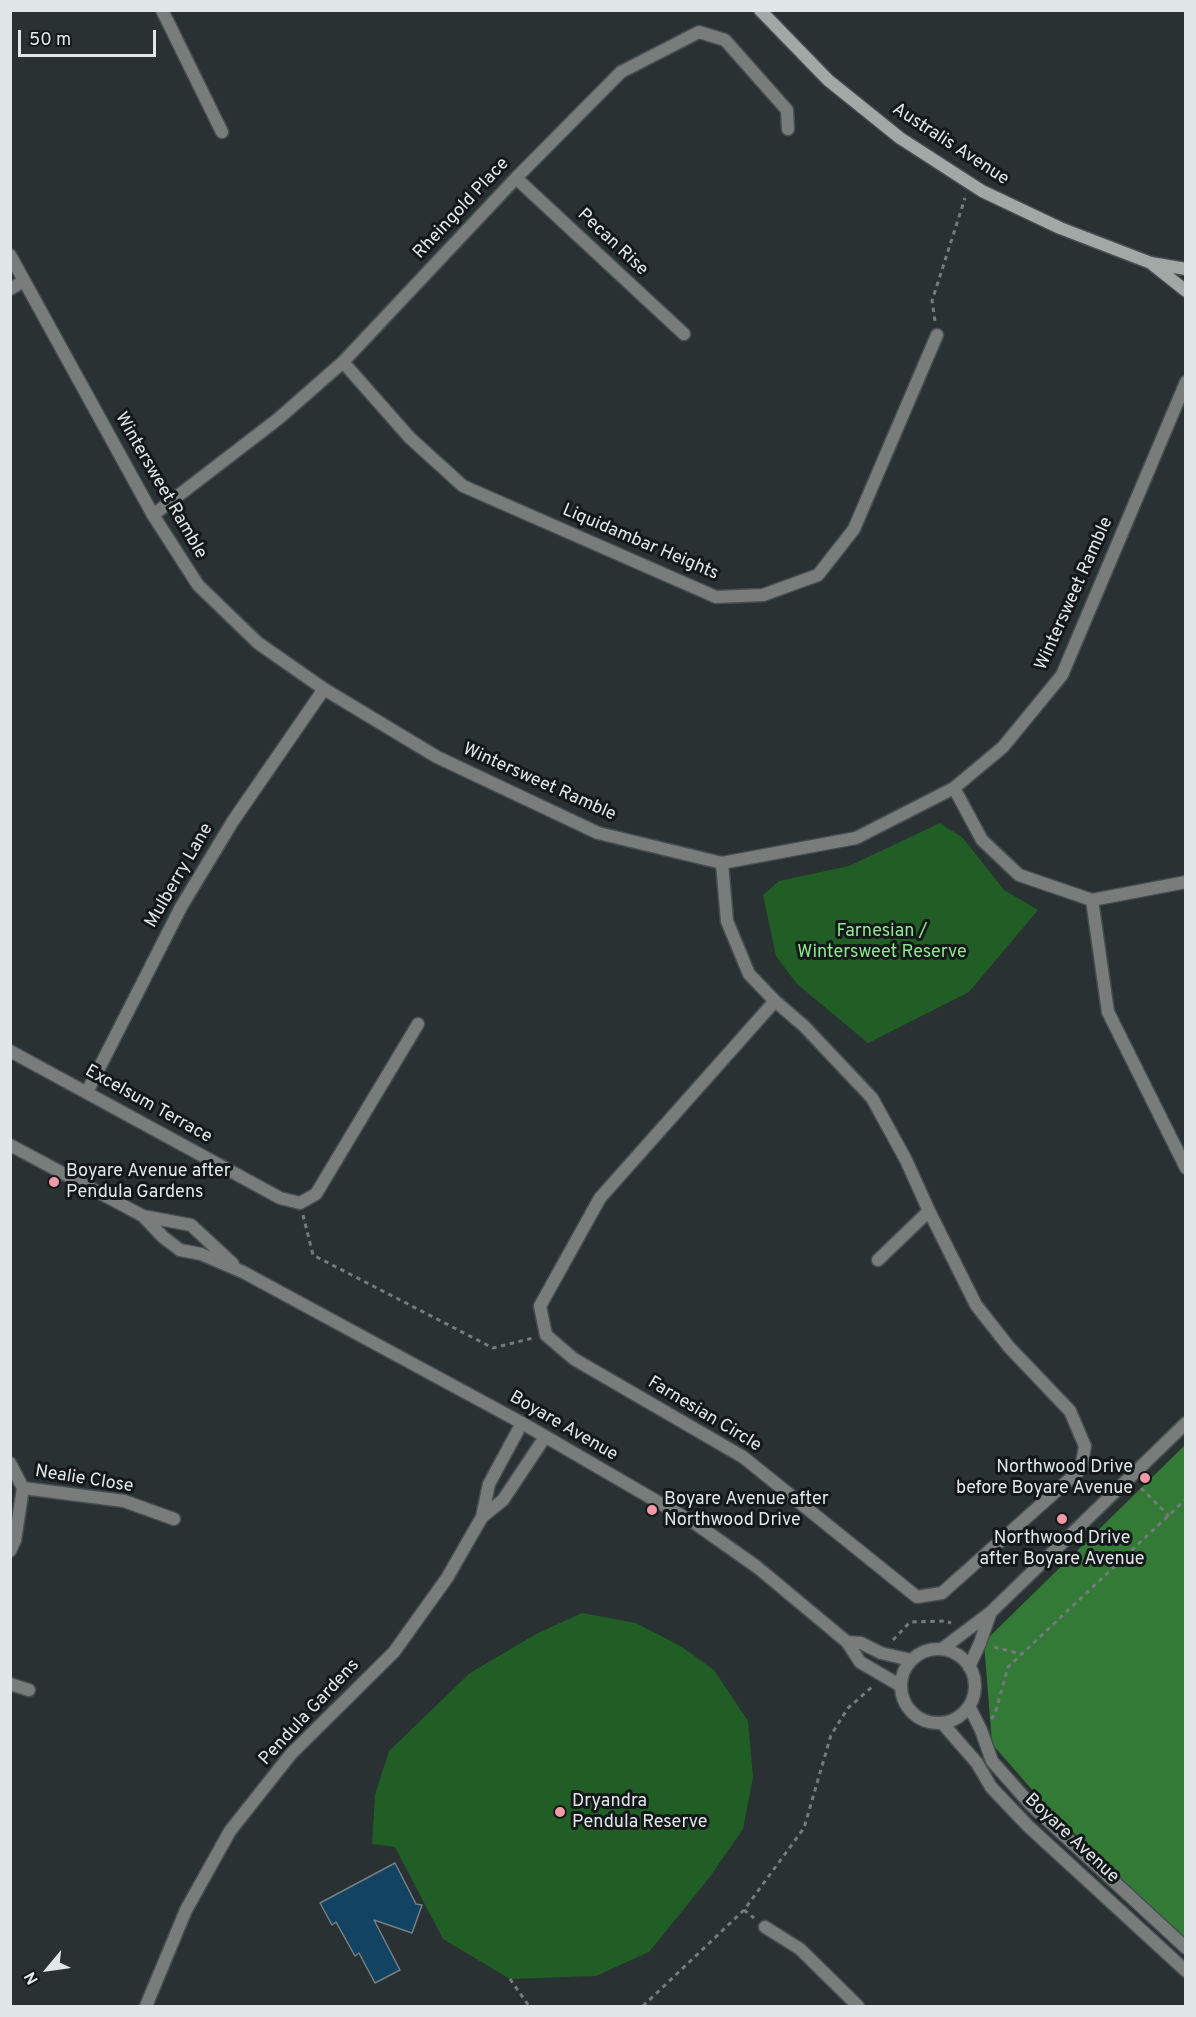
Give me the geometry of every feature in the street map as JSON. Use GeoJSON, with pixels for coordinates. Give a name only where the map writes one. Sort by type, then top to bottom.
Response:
{"type":"FeatureCollection","features":[{"type":"Feature","properties":{"kind":"main road","name":"Australis Avenue"},"geometry":{"type":"LineString","coordinates":[[760,10],[828,80],[900,138],[970,184],[1060,228],[1151,263],[1185,269]]}},
{"type":"Feature","properties":{"kind":"main road","name":"Australis Avenue"},"geometry":{"type":"LineString","coordinates":[[1151,263],[1185,291]]}},
{"type":"Feature","properties":{"kind":"street"},"geometry":{"type":"LineString","coordinates":[[162,10],[222,132]]}},
{"type":"Feature","properties":{"kind":"street","name":"Rheingold Place"},"geometry":{"type":"LineString","coordinates":[[153,515],[278,419],[343,362],[516,178],[621,72],[699,32],[725,40],[787,110],[789,129]]}},
{"type":"Feature","properties":{"kind":"street","name":"Pecan Rise"},"geometry":{"type":"LineString","coordinates":[[516,178],[684,334]]}},
{"type":"Feature","properties":{"kind":"street","name":"Wintersweet Ramble"},"geometry":{"type":"LineString","coordinates":[[10,255],[153,515],[198,585],[258,643],[324,689],[437,757],[598,833],[722,862],[856,838],[954,788],[1003,747],[1062,675],[1185,382]]}},
{"type":"Feature","properties":{"kind":"street"},"geometry":{"type":"LineString","coordinates":[[10,289],[24,281]]}},
{"type":"Feature","properties":{"kind":"street","name":"Liquidambar Heights"},"geometry":{"type":"LineString","coordinates":[[343,362],[410,438],[463,486],[716,597],[763,595],[818,575],[854,530],[937,335]]}},
{"type":"Feature","properties":{"kind":"street","name":"Mulberry Lane"},"geometry":{"type":"LineString","coordinates":[[87,1092],[181,907],[233,821],[324,689]]}},
{"type":"Feature","properties":{"kind":"street"},"geometry":{"type":"LineString","coordinates":[[954,788],[982,840],[1019,875],[1092,900],[1185,882]]}},
{"type":"Feature","properties":{"kind":"street","name":"Farnesian Circle"},"geometry":{"type":"LineString","coordinates":[[546,1335],[574,1359],[742,1457],[917,1597],[942,1593],[1081,1469],[1085,1446],[1070,1411],[1009,1347],[976,1305],[906,1160],[872,1098],[804,1026],[749,974],[726,921],[722,862]]}},
{"type":"Feature","properties":{"kind":"street"},"geometry":{"type":"LineString","coordinates":[[1092,900],[1108,1012],[1185,1168]]}},
{"type":"Feature","properties":{"kind":"street"},"geometry":{"type":"LineString","coordinates":[[546,1335],[540,1306],[600,1198],[775,1001]]}},
{"type":"Feature","properties":{"kind":"street"},"geometry":{"type":"LineString","coordinates":[[300,1203],[316,1194],[418,1024]]}},
{"type":"Feature","properties":{"kind":"street","name":"Excelsum Terrace"},"geometry":{"type":"LineString","coordinates":[[10,1051],[280,1198],[300,1203]]}},
{"type":"Feature","properties":{"kind":"street","name":"Boyare Avenue"},"geometry":{"type":"LineString","coordinates":[[10,1145],[143,1216],[191,1225],[243,1272]]}},
{"type":"Feature","properties":{"kind":"street"},"geometry":{"type":"LineString","coordinates":[[878,1260],[929,1211]]}},
{"type":"Feature","properties":{"kind":"street","name":"Boyare Avenue"},"geometry":{"type":"LineString","coordinates":[[143,1216],[163,1237],[180,1250],[201,1254],[243,1272],[522,1423],[696,1524],[757,1567],[847,1642],[860,1662],[901,1686]]}},
{"type":"Feature","properties":{"kind":"street","name":"Pendula Gardens"},"geometry":{"type":"LineString","coordinates":[[146,2007],[186,1910],[230,1831],[291,1754],[394,1652],[447,1578],[482,1517],[489,1484],[522,1423]]}},
{"type":"Feature","properties":{"kind":"street"},"geometry":{"type":"LineString","coordinates":[[942,1649],[991,1612],[1185,1423]]}},
{"type":"Feature","properties":{"kind":"street","name":"Pendula Gardens"},"geometry":{"type":"LineString","coordinates":[[482,1517],[503,1500],[545,1437]]}},
{"type":"Feature","properties":{"kind":"street"},"geometry":{"type":"LineString","coordinates":[[10,1463],[23,1488],[15,1540],[10,1551]]}},
{"type":"Feature","properties":{"kind":"street","name":"Nealie Close"},"geometry":{"type":"LineString","coordinates":[[23,1488],[124,1501],[174,1519]]}},
{"type":"Feature","properties":{"kind":"street"},"geometry":{"type":"LineString","coordinates":[[969,1666],[991,1612]]}},
{"type":"Feature","properties":{"kind":"street","name":"Boyare Avenue"},"geometry":{"type":"LineString","coordinates":[[847,1642],[861,1643],[881,1653],[911,1660]]}},
{"type":"Feature","properties":{"kind":"street"},"geometry":{"type":"LineString","coordinates":[[942,1649],[953,1652],[969,1666],[975,1687],[974,1697],[969,1706],[956,1719],[943,1724],[928,1722],[912,1712],[906,1705],[901,1686],[902,1677],[911,1660],[931,1650],[942,1649]]}},
{"type":"Feature","properties":{"kind":"street"},"geometry":{"type":"LineString","coordinates":[[10,1684],[29,1690]]}},
{"type":"Feature","properties":{"kind":"street","name":"Boyare Avenue"},"geometry":{"type":"LineString","coordinates":[[969,1706],[981,1730],[992,1761],[1029,1804],[1185,1948]]}},
{"type":"Feature","properties":{"kind":"street","name":"Boyare Avenue"},"geometry":{"type":"LineString","coordinates":[[943,1724],[977,1763],[991,1786],[1028,1826],[1185,1971]]}},
{"type":"Feature","properties":{"kind":"street"},"geometry":{"type":"LineString","coordinates":[[765,1928],[800,1949],[858,2007]]}},
{"type":"Feature","properties":{"kind":"path"},"geometry":{"type":"LineString","coordinates":[[937,335],[932,301],[970,184]]}},
{"type":"Feature","properties":{"kind":"path"},"geometry":{"type":"LineString","coordinates":[[300,1203],[313,1256],[493,1348],[546,1335]]}},
{"type":"Feature","properties":{"kind":"path"},"geometry":{"type":"LineString","coordinates":[[1129,1477],[1169,1516]]}},
{"type":"Feature","properties":{"kind":"path"},"geometry":{"type":"LineString","coordinates":[[981,1730],[995,1714],[1008,1667],[1185,1499]]}},
{"type":"Feature","properties":{"kind":"path"},"geometry":{"type":"LineString","coordinates":[[980,1642],[1021,1654]]}},
{"type":"Feature","properties":{"kind":"path"},"geometry":{"type":"LineString","coordinates":[[643,2007],[744,1910],[804,1828],[831,1735],[848,1708]]}},
{"type":"Feature","properties":{"kind":"path"},"geometry":{"type":"LineString","coordinates":[[510,1979],[529,2007]]}},
{"type":"Feature","properties":{"kind":"green space","name":"Farnesian / Wintersweet Reserve"},"geometry":{"type":"Polygon","coordinates":[[[940,823],[963,838],[1004,890],[1038,910],[969,992],[868,1043],[797,984],[776,956],[763,895],[779,881],[849,866],[940,823]]]}},
{"type":"Feature","properties":{"kind":"green space"},"geometry":{"type":"Polygon","coordinates":[[[1185,1445],[1185,1944],[1041,1800],[992,1744],[984,1642],[1185,1445]]]}},
{"type":"Feature","properties":{"kind":"green space","name":"Dryandra Pendula Reserve"},"geometry":{"type":"Polygon","coordinates":[[[582,1613],[636,1623],[682,1647],[714,1670],[748,1721],[753,1777],[743,1829],[709,1878],[649,1952],[596,1976],[510,1979],[443,1939],[395,1847],[372,1844],[375,1795],[389,1751],[470,1673],[536,1634],[582,1613]]]}},
{"type":"Feature","properties":{"kind":"building"},"geometry":{"type":"Polygon","coordinates":[[[395,1863],[416,1904],[422,1905],[412,1933],[374,1920],[400,1970],[375,1983],[359,1953],[355,1956],[336,1922],[332,1925],[320,1903],[395,1863]]]}},
{"type":"Feature","properties":{"kind":"place","name":"Boyare Avenue after Pendula Gardens"},"geometry":{"type":"Point","coordinates":[54,1182]}},
{"type":"Feature","properties":{"kind":"place","name":"Northwood Drive before Boyare Avenue"},"geometry":{"type":"Point","coordinates":[1145,1478]}},
{"type":"Feature","properties":{"kind":"place","name":"Boyare Avenue after Northwood Drive"},"geometry":{"type":"Point","coordinates":[652,1510]}},
{"type":"Feature","properties":{"kind":"place","name":"Northwood Drive after Boyare Avenue"},"geometry":{"type":"Point","coordinates":[1062,1519]}},
{"type":"Feature","properties":{"kind":"place","name":"Dryandra Pendula Reserve"},"geometry":{"type":"Point","coordinates":[560,1812]}}]}
